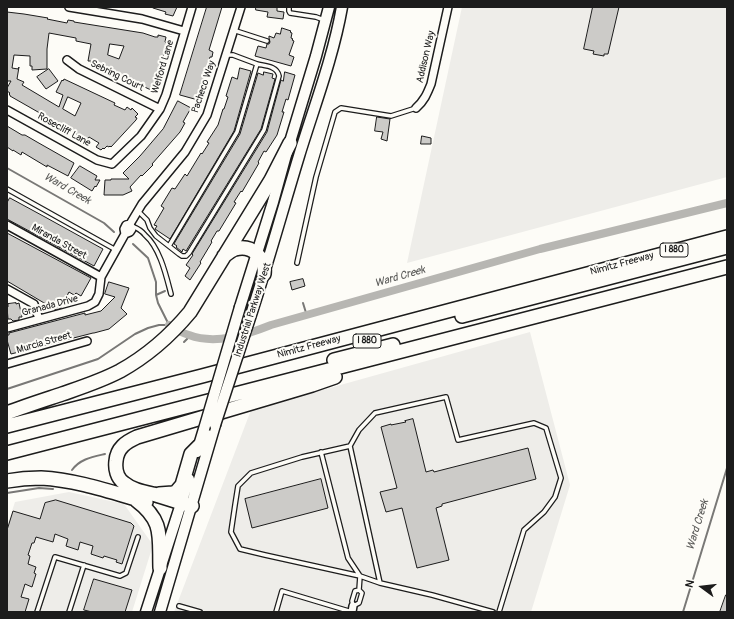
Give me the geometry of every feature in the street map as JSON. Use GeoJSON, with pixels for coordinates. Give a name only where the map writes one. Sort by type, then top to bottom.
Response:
{"type":"FeatureCollection","features":[{"type":"Feature","properties":{"kind":"highway"},"geometry":{"type":"LineString","coordinates":[[7,413],[83,387],[109,376],[146,355],[168,337],[190,312],[271,180],[290,143]]}},
{"type":"Feature","properties":{"kind":"highway","name":"Nimitz Freeway"},"geometry":{"type":"LineString","coordinates":[[7,426],[727,237]]}},
{"type":"Feature","properties":{"kind":"highway","name":"I 880"},"geometry":{"type":"LineString","coordinates":[[7,434],[727,247]]}},
{"type":"Feature","properties":{"kind":"highway"},"geometry":{"type":"LineString","coordinates":[[224,256],[235,249],[247,248],[253,250],[262,259],[265,269],[264,274]]}},
{"type":"Feature","properties":{"kind":"highway","name":"I 880"},"geometry":{"type":"LineString","coordinates":[[7,444],[727,258]]}},
{"type":"Feature","properties":{"kind":"highway","name":"I 880"},"geometry":{"type":"LineString","coordinates":[[7,454],[727,267]]}},
{"type":"Feature","properties":{"kind":"highway"},"geometry":{"type":"LineString","coordinates":[[185,508],[135,489],[120,479],[117,473],[116,460],[121,447],[125,443],[144,435],[312,385],[394,354]]}},
{"type":"Feature","properties":{"kind":"highway"},"geometry":{"type":"LineString","coordinates":[[154,495],[176,492],[182,484],[191,454],[199,446]]}},
{"type":"Feature","properties":{"kind":"highway"},"geometry":{"type":"LineString","coordinates":[[7,481],[40,478],[71,481],[133,498],[185,508]]}},
{"type":"Feature","properties":{"kind":"highway"},"geometry":{"type":"LineString","coordinates":[[133,498],[150,512],[158,527],[160,536],[160,568]]}},
{"type":"Feature","properties":{"kind":"main road","name":"Industrial Parkway West"},"geometry":{"type":"LineString","coordinates":[[160,612],[199,446],[273,202],[329,7]]}},
{"type":"Feature","properties":{"kind":"main road","name":"Industrial Parkway West"},"geometry":{"type":"LineString","coordinates":[[146,612],[160,568],[185,508],[215,425],[256,303],[283,207],[329,62],[342,7]]}},
{"type":"Feature","properties":{"kind":"street"},"geometry":{"type":"LineString","coordinates":[[69,7],[142,19],[184,31]]}},
{"type":"Feature","properties":{"kind":"street","name":"Welford Lane"},"geometry":{"type":"LineString","coordinates":[[112,164],[141,136],[160,108],[166,95],[192,7]]}},
{"type":"Feature","properties":{"kind":"street","name":"Pacheco Way"},"geometry":{"type":"LineString","coordinates":[[101,277],[125,234],[124,228],[126,225],[130,224],[142,204],[185,152],[207,115],[241,7]]}},
{"type":"Feature","properties":{"kind":"street","name":"Addison Way"},"geometry":{"type":"LineString","coordinates":[[416,108],[423,102],[431,84],[448,7]]}},
{"type":"Feature","properties":{"kind":"street","name":"Sebring Court"},"geometry":{"type":"LineString","coordinates":[[67,60],[79,69],[160,108]]}},
{"type":"Feature","properties":{"kind":"street","name":"Rosecliff Lane"},"geometry":{"type":"LineString","coordinates":[[7,110],[97,160],[112,164]]}},
{"type":"Feature","properties":{"kind":"street","name":"Miranda Street"},"geometry":{"type":"LineString","coordinates":[[7,226],[101,277]]}},
{"type":"Feature","properties":{"kind":"street","name":"Granada Drive"},"geometry":{"type":"LineString","coordinates":[[7,328],[88,306],[95,302],[99,294],[101,277]]}},
{"type":"Feature","properties":{"kind":"street"},"geometry":{"type":"LineString","coordinates":[[7,289],[34,304],[39,319]]}},
{"type":"Feature","properties":{"kind":"street","name":"Murcia Street"},"geometry":{"type":"LineString","coordinates":[[7,364],[87,341]]}},
{"type":"Feature","properties":{"kind":"lane"},"geometry":{"type":"LineString","coordinates":[[289,7],[290,13],[325,20]]}},
{"type":"Feature","properties":{"kind":"lane"},"geometry":{"type":"LineString","coordinates":[[233,30],[266,41]]}},
{"type":"Feature","properties":{"kind":"lane"},"geometry":{"type":"LineString","coordinates":[[138,211],[147,220],[150,228],[156,236],[182,256],[186,256],[264,130],[279,76],[278,72],[275,68],[257,64],[233,55],[226,55]]}},
{"type":"Feature","properties":{"kind":"lane"},"geometry":{"type":"LineString","coordinates":[[169,246],[237,132],[257,64]]}},
{"type":"Feature","properties":{"kind":"lane"},"geometry":{"type":"LineString","coordinates":[[297,262],[316,177],[335,112],[341,108],[391,116],[416,108]]}},
{"type":"Feature","properties":{"kind":"lane"},"geometry":{"type":"LineString","coordinates":[[7,189],[116,250]]}},
{"type":"Feature","properties":{"kind":"lane"},"geometry":{"type":"LineString","coordinates":[[130,224],[147,236],[157,251],[165,271],[171,294]]}},
{"type":"Feature","properties":{"kind":"lane"},"geometry":{"type":"LineString","coordinates":[[380,583],[350,446],[358,430],[375,413],[446,397],[458,440],[534,423],[546,428],[561,478],[556,497],[544,512],[524,530],[499,612]]}},
{"type":"Feature","properties":{"kind":"lane"},"geometry":{"type":"LineString","coordinates":[[350,446],[302,457],[251,473],[238,486],[231,532],[240,549],[265,556],[360,576],[380,583],[432,595],[493,612]]}},
{"type":"Feature","properties":{"kind":"lane"},"geometry":{"type":"LineString","coordinates":[[321,452],[348,558],[360,576],[358,590],[355,591],[352,601],[352,610]]}},
{"type":"Feature","properties":{"kind":"lane"},"geometry":{"type":"LineString","coordinates":[[37,612],[55,557],[120,576],[126,573],[138,537]]}},
{"type":"Feature","properties":{"kind":"lane"},"geometry":{"type":"LineString","coordinates":[[70,612],[84,565]]}},
{"type":"Feature","properties":{"kind":"lane"},"geometry":{"type":"LineString","coordinates":[[352,610],[359,603],[362,593],[358,590]]}},
{"type":"Feature","properties":{"kind":"lane"},"geometry":{"type":"LineString","coordinates":[[276,612],[282,591],[352,610]]}},
{"type":"Feature","properties":{"kind":"lane"},"geometry":{"type":"LineString","coordinates":[[179,606],[200,612]]}},
{"type":"Feature","properties":{"kind":"shaded area"},"geometry":{"type":"Polygon","coordinates":[[[462,7],[727,7],[727,177],[407,263],[462,7]]]}},
{"type":"Feature","properties":{"kind":"shaded area"},"geometry":{"type":"Polygon","coordinates":[[[530,332],[570,485],[531,612],[174,612],[251,410],[530,332]]]}},
{"type":"Feature","properties":{"kind":"shaded area"},"geometry":{"type":"Polygon","coordinates":[[[69,492],[124,504],[153,545],[132,612],[7,612],[7,526],[15,502],[69,492]]]}},
{"type":"Feature","properties":{"kind":"building"},"geometry":{"type":"Polygon","coordinates":[[[153,7],[177,7],[173,16],[165,14],[166,12],[153,7]]]}},
{"type":"Feature","properties":{"kind":"building"},"geometry":{"type":"Polygon","coordinates":[[[207,7],[222,7],[209,50],[213,52],[212,57],[210,57],[205,74],[207,74],[198,100],[180,95],[207,7]]]}},
{"type":"Feature","properties":{"kind":"building"},"geometry":{"type":"Polygon","coordinates":[[[256,7],[277,7],[277,11],[284,12],[283,19],[267,17],[268,12],[256,10],[256,7]]]}},
{"type":"Feature","properties":{"kind":"building"},"geometry":{"type":"Polygon","coordinates":[[[593,7],[619,7],[608,54],[604,54],[604,56],[593,54],[594,51],[584,49],[593,7]]]}},
{"type":"Feature","properties":{"kind":"building"},"geometry":{"type":"Polygon","coordinates":[[[7,12],[48,18],[47,19],[67,23],[68,20],[74,21],[143,33],[155,37],[158,37],[158,35],[166,37],[165,42],[167,44],[157,77],[160,78],[155,89],[152,87],[151,90],[98,66],[98,64],[88,61],[91,44],[76,41],[76,38],[49,33],[47,69],[32,70],[32,66],[30,66],[30,56],[14,55],[12,68],[18,69],[19,67],[17,79],[24,82],[22,85],[59,107],[63,95],[56,92],[64,79],[115,103],[114,105],[125,110],[127,107],[131,110],[132,108],[138,114],[135,117],[137,118],[136,120],[111,147],[107,146],[101,150],[96,147],[99,143],[89,137],[87,140],[10,96],[7,88],[11,81],[7,81],[7,12]],[[110,44],[108,55],[119,59],[124,46],[110,44]],[[68,97],[63,109],[75,116],[81,103],[68,97]]]}},
{"type":"Feature","properties":{"kind":"building"},"geometry":{"type":"Polygon","coordinates":[[[282,28],[291,31],[291,38],[294,41],[289,55],[294,57],[291,66],[255,56],[258,46],[266,48],[267,44],[270,42],[269,36],[274,38],[276,33],[280,34],[282,28]]]}},
{"type":"Feature","properties":{"kind":"building"},"geometry":{"type":"Polygon","coordinates":[[[240,68],[251,71],[234,131],[170,239],[155,229],[157,226],[154,225],[164,208],[161,206],[172,188],[175,189],[185,174],[187,176],[209,143],[207,142],[218,125],[224,109],[228,97],[226,96],[232,77],[237,79],[240,68]]]}},
{"type":"Feature","properties":{"kind":"building"},"geometry":{"type":"Polygon","coordinates":[[[49,69],[58,81],[46,89],[37,77],[49,69]]]}},
{"type":"Feature","properties":{"kind":"building"},"geometry":{"type":"Polygon","coordinates":[[[264,72],[273,74],[272,78],[275,79],[261,129],[186,251],[183,249],[182,252],[174,244],[240,134],[258,73],[263,75],[264,72]]]}},
{"type":"Feature","properties":{"kind":"building"},"geometry":{"type":"Polygon","coordinates":[[[285,72],[295,75],[288,100],[286,99],[282,112],[284,112],[277,135],[266,152],[264,151],[258,162],[259,163],[242,192],[241,191],[234,202],[236,203],[219,231],[217,231],[211,241],[212,242],[200,262],[201,263],[190,280],[185,276],[190,268],[186,265],[267,132],[281,80],[283,81],[285,72]]]}},
{"type":"Feature","properties":{"kind":"building"},"geometry":{"type":"Polygon","coordinates":[[[178,101],[191,108],[183,122],[185,123],[180,132],[152,164],[153,165],[130,187],[132,191],[123,195],[104,195],[105,180],[129,179],[123,173],[163,129],[178,101]]]}},
{"type":"Feature","properties":{"kind":"building"},"geometry":{"type":"Polygon","coordinates":[[[377,117],[390,119],[387,141],[381,139],[383,132],[375,131],[377,117]]]}},
{"type":"Feature","properties":{"kind":"building"},"geometry":{"type":"Polygon","coordinates":[[[7,126],[74,163],[68,176],[47,165],[47,167],[22,152],[21,155],[7,147],[7,126]]]}},
{"type":"Feature","properties":{"kind":"building"},"geometry":{"type":"Polygon","coordinates":[[[422,136],[431,138],[431,144],[421,144],[422,136]]]}},
{"type":"Feature","properties":{"kind":"building"},"geometry":{"type":"Polygon","coordinates":[[[80,166],[97,176],[95,180],[100,180],[92,191],[71,178],[80,166]]]}},
{"type":"Feature","properties":{"kind":"building"},"geometry":{"type":"Polygon","coordinates":[[[10,198],[103,249],[94,266],[7,219],[7,203],[10,198]]]}},
{"type":"Feature","properties":{"kind":"building"},"geometry":{"type":"Polygon","coordinates":[[[7,233],[91,278],[81,296],[76,293],[74,295],[69,292],[60,309],[56,310],[7,281],[7,233]]]}},
{"type":"Feature","properties":{"kind":"building"},"geometry":{"type":"Polygon","coordinates":[[[303,279],[305,286],[292,290],[290,282],[303,279]]]}},
{"type":"Feature","properties":{"kind":"building"},"geometry":{"type":"Polygon","coordinates":[[[109,282],[129,288],[121,308],[127,314],[109,329],[11,354],[7,340],[7,335],[9,335],[9,333],[85,313],[85,315],[101,311],[115,297],[105,294],[109,282]]]}},
{"type":"Feature","properties":{"kind":"building"},"geometry":{"type":"Polygon","coordinates":[[[19,303],[22,317],[19,317],[19,320],[13,321],[8,319],[7,307],[8,304],[19,303]]]}},
{"type":"Feature","properties":{"kind":"building"},"geometry":{"type":"Polygon","coordinates":[[[413,419],[426,472],[433,470],[434,472],[528,448],[536,479],[442,504],[442,506],[436,508],[449,560],[417,568],[402,508],[386,512],[380,492],[397,488],[381,427],[406,422],[405,421],[413,419]]]}},
{"type":"Feature","properties":{"kind":"building"},"geometry":{"type":"Polygon","coordinates":[[[321,479],[328,508],[252,528],[245,499],[321,479]]]}},
{"type":"Feature","properties":{"kind":"building"},"geometry":{"type":"Polygon","coordinates":[[[56,500],[131,523],[134,526],[122,564],[116,562],[117,560],[91,554],[93,546],[80,542],[78,550],[66,546],[68,539],[55,534],[53,542],[36,537],[34,543],[32,543],[28,555],[30,556],[28,564],[36,567],[34,573],[36,574],[32,587],[25,584],[21,597],[29,599],[25,612],[7,612],[7,530],[13,511],[40,519],[45,503],[56,500]]]}},
{"type":"Feature","properties":{"kind":"building"},"geometry":{"type":"Polygon","coordinates":[[[94,579],[132,590],[125,612],[92,612],[84,610],[94,579]]]}},
{"type":"Feature","properties":{"kind":"building"},"geometry":{"type":"Polygon","coordinates":[[[726,595],[727,612],[720,612],[726,595]]]}},
{"type":"Feature","properties":{"kind":"waterway","name":"Ward Creek"},"geometry":{"type":"LineString","coordinates":[[7,168],[104,223],[114,232]]}},
{"type":"Feature","properties":{"kind":"waterway","name":"Ward Creek"},"geometry":{"type":"LineString","coordinates":[[169,325],[184,333],[199,338],[230,338],[540,249],[727,203]]}},
{"type":"Feature","properties":{"kind":"waterway"},"geometry":{"type":"LineString","coordinates":[[7,389],[98,359],[135,334],[159,325],[169,325],[158,303],[156,295],[156,282],[148,258],[133,244]]}},
{"type":"Feature","properties":{"kind":"waterway"},"geometry":{"type":"LineString","coordinates":[[156,295],[165,291]]}},
{"type":"Feature","properties":{"kind":"waterway"},"geometry":{"type":"LineString","coordinates":[[303,303],[307,316]]}},
{"type":"Feature","properties":{"kind":"waterway"},"geometry":{"type":"LineString","coordinates":[[184,342],[190,336]]}},
{"type":"Feature","properties":{"kind":"waterway"},"geometry":{"type":"LineString","coordinates":[[72,470],[79,463],[91,457],[105,454]]}},
{"type":"Feature","properties":{"kind":"waterway","name":"Ward Creek"},"geometry":{"type":"LineString","coordinates":[[683,612],[727,468]]}},
{"type":"Feature","properties":{"kind":"waterway"},"geometry":{"type":"LineString","coordinates":[[7,493],[39,488],[53,489]]}}]}
